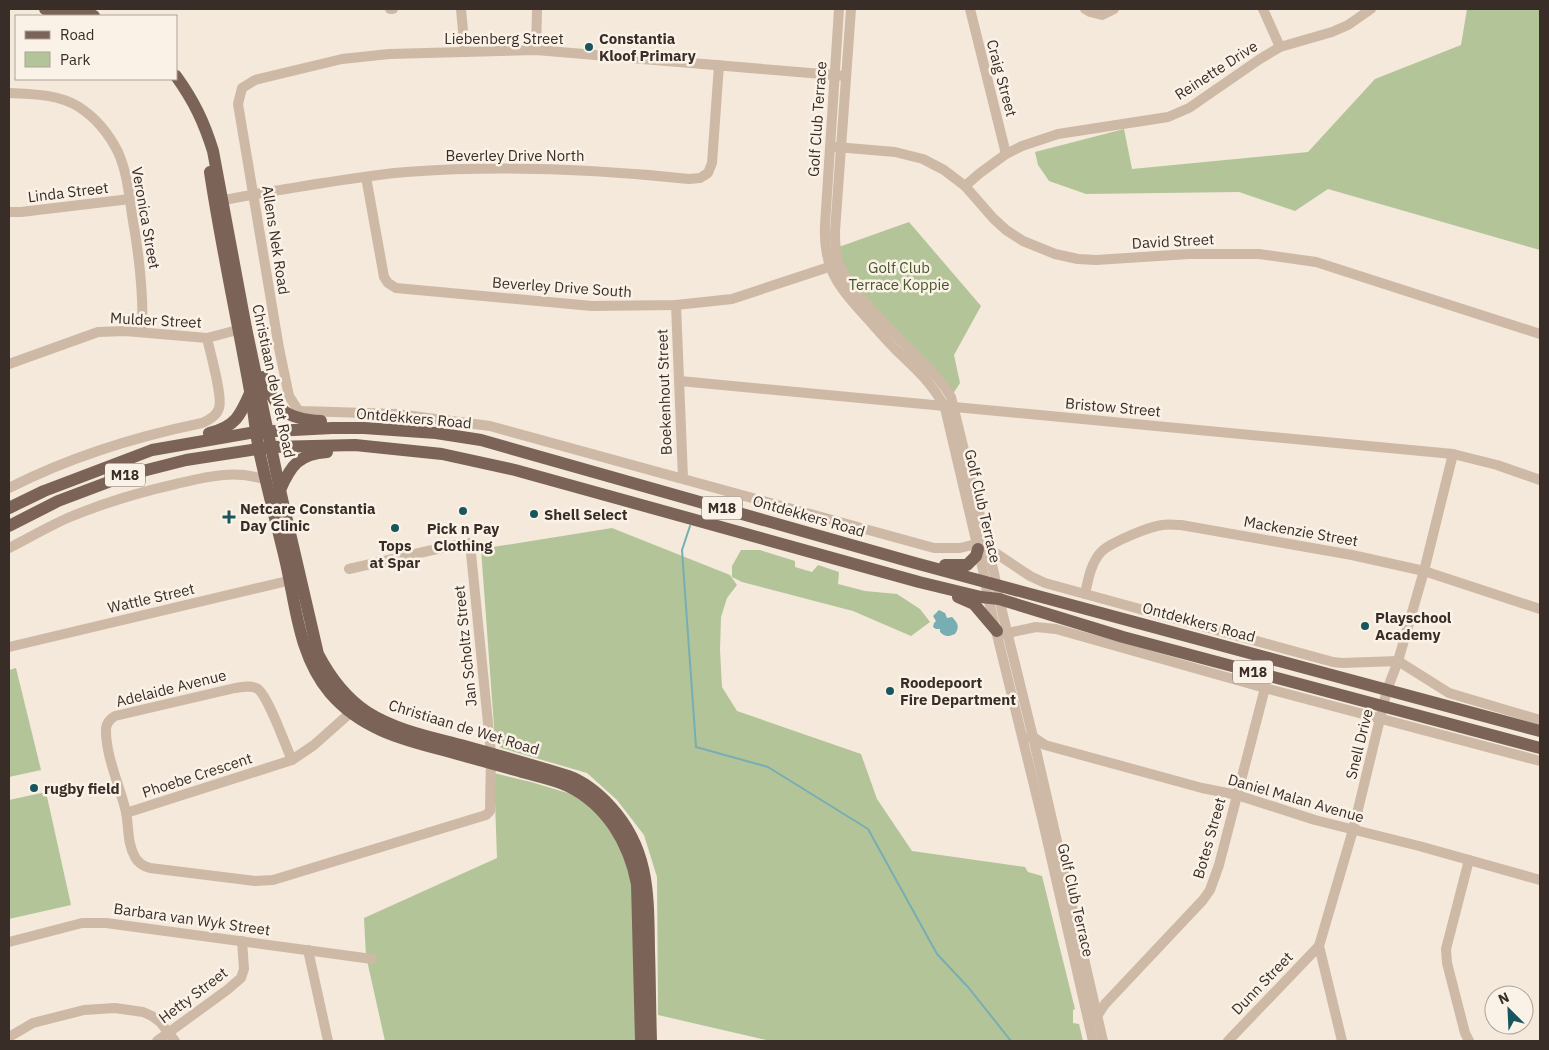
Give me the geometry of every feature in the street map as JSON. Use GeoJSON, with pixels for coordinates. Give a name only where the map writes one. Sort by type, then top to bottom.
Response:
{"type":"FeatureCollection","features":[{"type":"Feature","properties":{"kind":"main road"},"geometry":{"type":"LineString","coordinates":[[45,9],[75,15]]}},
{"type":"Feature","properties":{"kind":"main road"},"geometry":{"type":"LineString","coordinates":[[73,9],[91,15]]}},
{"type":"Feature","properties":{"kind":"main road","name":"Christiaan de Wet Road"},"geometry":{"type":"LineString","coordinates":[[178,79],[192,97],[205,124],[213,151],[219,201],[242,329],[250,391],[262,431]]}},
{"type":"Feature","properties":{"kind":"main road","name":"Christiaan de Wet Road"},"geometry":{"type":"LineString","coordinates":[[172,80],[194,115],[202,137],[219,201]]}},
{"type":"Feature","properties":{"kind":"main road","name":"Christiaan de Wet Road"},"geometry":{"type":"LineString","coordinates":[[242,329],[252,354],[265,448],[266,480],[318,654],[325,668],[337,684],[353,700],[367,712],[383,721],[568,786],[587,798],[607,816],[620,836],[634,866],[637,884],[641,1041]]}},
{"type":"Feature","properties":{"kind":"main road"},"geometry":{"type":"LineString","coordinates":[[252,354],[277,405],[292,417],[310,421],[408,427],[436,433]]}},
{"type":"Feature","properties":{"kind":"main road"},"geometry":{"type":"LineString","coordinates":[[152,450],[178,438],[214,432],[229,426],[240,415],[250,391]]}},
{"type":"Feature","properties":{"kind":"main road","name":"Ontdekkers Road"},"geometry":{"type":"LineString","coordinates":[[9,508],[44,491],[152,450],[262,431],[364,428],[436,433],[480,440],[915,563],[1540,731]]}},
{"type":"Feature","properties":{"kind":"main road","name":"M18"},"geometry":{"type":"LineString","coordinates":[[9,526],[58,502],[126,475],[186,460],[265,448],[318,445],[372,446],[442,454],[515,470],[919,582],[993,599],[1382,713],[1540,748]]}},
{"type":"Feature","properties":{"kind":"main road"},"geometry":{"type":"LineString","coordinates":[[280,490],[291,469],[300,459],[307,455],[372,446]]}},
{"type":"Feature","properties":{"kind":"main road","name":"Christiaan de Wet Road"},"geometry":{"type":"LineString","coordinates":[[265,448],[280,490],[295,579],[300,634],[312,666],[330,692],[350,713],[372,727],[391,735],[552,770],[577,779],[603,798],[630,832],[639,850],[647,886],[651,1041]]}},
{"type":"Feature","properties":{"kind":"main road"},"geometry":{"type":"LineString","coordinates":[[915,563],[964,566],[970,564],[981,547]]}},
{"type":"Feature","properties":{"kind":"main road"},"geometry":{"type":"LineString","coordinates":[[919,582],[974,604],[1001,633]]}},
{"type":"Feature","properties":{"kind":"street"},"geometry":{"type":"LineString","coordinates":[[461,9],[465,52]]}},
{"type":"Feature","properties":{"kind":"street"},"geometry":{"type":"LineString","coordinates":[[536,50],[537,9]]}},
{"type":"Feature","properties":{"kind":"street","name":"Golf Club Terrace"},"geometry":{"type":"LineString","coordinates":[[839,9],[824,238],[825,249],[834,265],[848,279],[864,300],[890,330],[944,384],[952,397],[949,408],[1001,633],[1031,742],[1092,1017],[1093,1041]]}},
{"type":"Feature","properties":{"kind":"street","name":"Golf Club Terrace"},"geometry":{"type":"LineString","coordinates":[[834,265],[851,9]]}},
{"type":"Feature","properties":{"kind":"street","name":"Craig Street"},"geometry":{"type":"LineString","coordinates":[[970,9],[1006,154]]}},
{"type":"Feature","properties":{"kind":"street"},"geometry":{"type":"LineString","coordinates":[[1085,9],[1102,15],[1114,9]]}},
{"type":"Feature","properties":{"kind":"street"},"geometry":{"type":"LineString","coordinates":[[1263,9],[1280,47]]}},
{"type":"Feature","properties":{"kind":"street","name":"Reinette Drive"},"geometry":{"type":"LineString","coordinates":[[965,186],[1006,154],[1022,146],[1058,134],[1168,117],[1189,108],[1280,47],[1332,32],[1348,25],[1371,9]]}},
{"type":"Feature","properties":{"kind":"street","name":"Liebenberg Street"},"geometry":{"type":"LineString","coordinates":[[238,104],[242,88],[255,80],[342,59],[389,54],[536,50],[846,76]]}},
{"type":"Feature","properties":{"kind":"street","name":"Beverley Drive North"},"geometry":{"type":"LineString","coordinates":[[219,201],[404,172],[498,168],[574,169],[689,179],[700,178],[708,173],[712,163],[720,66]]}},
{"type":"Feature","properties":{"kind":"street","name":"Veronica Street"},"geometry":{"type":"LineString","coordinates":[[9,92],[54,97],[78,107],[91,116],[109,136],[119,155],[130,199],[142,279],[142,332]]}},
{"type":"Feature","properties":{"kind":"street","name":"Allens Nek Road"},"geometry":{"type":"LineString","coordinates":[[238,104],[286,380]]}},
{"type":"Feature","properties":{"kind":"street","name":"David Street"},"geometry":{"type":"LineString","coordinates":[[830,147],[895,152],[923,158],[944,170],[965,186],[992,218],[1006,230],[1038,248],[1055,254],[1078,259],[1096,260],[1189,254],[1259,254],[1298,259],[1358,274],[1540,334]]}},
{"type":"Feature","properties":{"kind":"street","name":"Beverley Drive South"},"geometry":{"type":"LineString","coordinates":[[366,177],[384,277],[388,283],[396,288],[592,306],[676,305],[732,299],[834,265]]}},
{"type":"Feature","properties":{"kind":"street","name":"Linda Street"},"geometry":{"type":"LineString","coordinates":[[9,212],[130,199]]}},
{"type":"Feature","properties":{"kind":"street","name":"Boekenhout Street"},"geometry":{"type":"LineString","coordinates":[[676,305],[683,478]]}},
{"type":"Feature","properties":{"kind":"street","name":"Mulder Street"},"geometry":{"type":"LineString","coordinates":[[9,364],[98,332],[142,332],[207,338],[242,329]]}},
{"type":"Feature","properties":{"kind":"street"},"geometry":{"type":"LineString","coordinates":[[9,488],[82,455],[126,441],[202,423],[211,419],[217,412],[220,400],[207,338]]}},
{"type":"Feature","properties":{"kind":"street","name":"Ontdekkers Road"},"geometry":{"type":"LineString","coordinates":[[286,380],[293,403],[298,410],[398,414],[490,426],[934,548],[981,547],[1045,584],[1333,662],[1398,661]]}},
{"type":"Feature","properties":{"kind":"street","name":"Bristow Street"},"geometry":{"type":"LineString","coordinates":[[680,382],[1453,454],[1497,465],[1540,480]]}},
{"type":"Feature","properties":{"kind":"street","name":"Snell Drive"},"geometry":{"type":"LineString","coordinates":[[1342,1041],[1319,946],[1353,830],[1387,690],[1398,661],[1424,571],[1453,454]]}},
{"type":"Feature","properties":{"kind":"street"},"geometry":{"type":"LineString","coordinates":[[9,548],[72,517],[140,492],[225,474],[256,476],[266,480]]}},
{"type":"Feature","properties":{"kind":"street","name":"Mackenzie Street"},"geometry":{"type":"LineString","coordinates":[[1086,594],[1095,561],[1102,551],[1128,537],[1163,525],[1195,527],[1352,555],[1424,571],[1540,609]]}},
{"type":"Feature","properties":{"kind":"street","name":"Jan Scholtz Street"},"geometry":{"type":"LineString","coordinates":[[349,569],[453,545],[470,543],[490,758],[490,806]]}},
{"type":"Feature","properties":{"kind":"street","name":"Wattle Street"},"geometry":{"type":"LineString","coordinates":[[9,647],[295,579]]}},
{"type":"Feature","properties":{"kind":"street"},"geometry":{"type":"LineString","coordinates":[[1001,633],[1036,627],[1056,629],[1264,688],[1382,713],[1540,761]]}},
{"type":"Feature","properties":{"kind":"street"},"geometry":{"type":"LineString","coordinates":[[1398,661],[1449,693],[1540,720]]}},
{"type":"Feature","properties":{"kind":"street","name":"Adelaide Avenue"},"geometry":{"type":"LineString","coordinates":[[126,813],[107,736],[108,722],[115,716],[235,688],[252,687],[257,689],[266,700],[292,760]]}},
{"type":"Feature","properties":{"kind":"street","name":"Botes Street"},"geometry":{"type":"LineString","coordinates":[[1092,1017],[1203,900],[1210,890],[1216,874],[1264,688]]}},
{"type":"Feature","properties":{"kind":"street","name":"Phoebe Crescent"},"geometry":{"type":"LineString","coordinates":[[350,713],[314,745],[292,760],[126,813],[130,847],[137,860],[143,866],[156,869],[264,881],[280,878],[486,814],[490,811],[490,806]]}},
{"type":"Feature","properties":{"kind":"street","name":"Daniel Malan Avenue"},"geometry":{"type":"LineString","coordinates":[[1031,742],[1202,788],[1237,795],[1315,820],[1540,880]]}},
{"type":"Feature","properties":{"kind":"street"},"geometry":{"type":"LineString","coordinates":[[1469,860],[1449,932],[1446,954],[1465,1033],[1469,1041]]}},
{"type":"Feature","properties":{"kind":"street","name":"Barbara van Wyk Street"},"geometry":{"type":"LineString","coordinates":[[9,942],[75,925],[97,922],[372,959]]}},
{"type":"Feature","properties":{"kind":"street","name":"Hetty Street"},"geometry":{"type":"LineString","coordinates":[[157,1041],[172,1037],[241,978],[244,969],[242,941]]}},
{"type":"Feature","properties":{"kind":"street","name":"Dunn Street"},"geometry":{"type":"LineString","coordinates":[[1228,1041],[1319,946]]}},
{"type":"Feature","properties":{"kind":"street"},"geometry":{"type":"LineString","coordinates":[[308,950],[328,1041]]}},
{"type":"Feature","properties":{"kind":"street"},"geometry":{"type":"LineString","coordinates":[[9,1037],[33,1023],[84,1010],[103,1008],[115,1008],[148,1014],[156,1019],[172,1037]]}},
{"type":"Feature","properties":{"kind":"street","name":"Golf Club Terrace"},"geometry":{"type":"LineString","coordinates":[[1092,1017],[1103,1041]]}},
{"type":"Feature","properties":{"kind":"green space"},"geometry":{"type":"Polygon","coordinates":[[[1467,9],[1540,9],[1540,250],[1328,189],[1295,211],[1239,192],[1086,194],[1049,181],[1038,165],[1035,152],[1124,129],[1132,169],[1308,152],[1375,79],[1461,45],[1467,9]]]}},
{"type":"Feature","properties":{"kind":"green space","name":"Golf Club Terrace Koppie"},"geometry":{"type":"Polygon","coordinates":[[[909,222],[981,306],[954,355],[960,383],[951,397],[848,279],[836,248],[909,222]]]}},
{"type":"Feature","properties":{"kind":"green space"},"geometry":{"type":"Polygon","coordinates":[[[612,528],[730,575],[737,585],[727,598],[721,617],[720,650],[722,687],[737,711],[861,754],[877,799],[912,851],[1025,867],[1028,872],[1042,876],[1075,1009],[1073,1010],[1073,1023],[1079,1024],[1083,1041],[771,1041],[658,1015],[657,877],[644,835],[617,800],[587,773],[501,748],[495,740],[481,549],[612,528]]]}},
{"type":"Feature","properties":{"kind":"green space"},"geometry":{"type":"Polygon","coordinates":[[[741,550],[760,550],[795,561],[795,567],[812,572],[818,565],[839,572],[838,584],[865,591],[897,594],[920,609],[930,622],[911,636],[853,611],[742,582],[732,577],[732,566],[741,550]]]}},
{"type":"Feature","properties":{"kind":"green space"},"geometry":{"type":"Polygon","coordinates":[[[16,668],[41,770],[9,777],[9,670],[16,668]]]}},
{"type":"Feature","properties":{"kind":"green space"},"geometry":{"type":"Polygon","coordinates":[[[494,773],[571,794],[593,808],[611,826],[626,856],[637,903],[636,1041],[385,1041],[366,956],[364,918],[497,858],[494,773]]]}},
{"type":"Feature","properties":{"kind":"green space"},"geometry":{"type":"Polygon","coordinates":[[[46,792],[71,905],[9,919],[9,800],[46,792]]]}},
{"type":"Feature","properties":{"kind":"water"},"geometry":{"type":"Polygon","coordinates":[[[939,610],[945,613],[947,618],[952,617],[956,621],[958,627],[955,634],[945,636],[940,632],[940,629],[933,627],[936,621],[933,616],[939,610]]]}},
{"type":"Feature","properties":{"kind":"waterway"},"geometry":{"type":"LineString","coordinates":[[690,526],[682,550],[696,747],[768,767],[868,829],[937,954],[968,987],[1011,1041]]}},
{"type":"Feature","properties":{"kind":"place","name":"Constantia Kloof Primary"},"geometry":{"type":"Point","coordinates":[589,47]}},
{"type":"Feature","properties":{"kind":"place","name":"Pick n Pay Clothing"},"geometry":{"type":"Point","coordinates":[463,511]}},
{"type":"Feature","properties":{"kind":"place","name":"Shell Select"},"geometry":{"type":"Point","coordinates":[534,514]}},
{"type":"Feature","properties":{"kind":"place","name":"Netcare Constantia Day Clinic"},"geometry":{"type":"Point","coordinates":[229,517]}},
{"type":"Feature","properties":{"kind":"place","name":"Tops at Spar"},"geometry":{"type":"Point","coordinates":[395,528]}},
{"type":"Feature","properties":{"kind":"place","name":"Playschool Academy"},"geometry":{"type":"Point","coordinates":[1365,626]}},
{"type":"Feature","properties":{"kind":"place","name":"Roodepoort Fire Department"},"geometry":{"type":"Point","coordinates":[890,691]}},
{"type":"Feature","properties":{"kind":"place","name":"rugby field"},"geometry":{"type":"Point","coordinates":[34,788]}}]}
